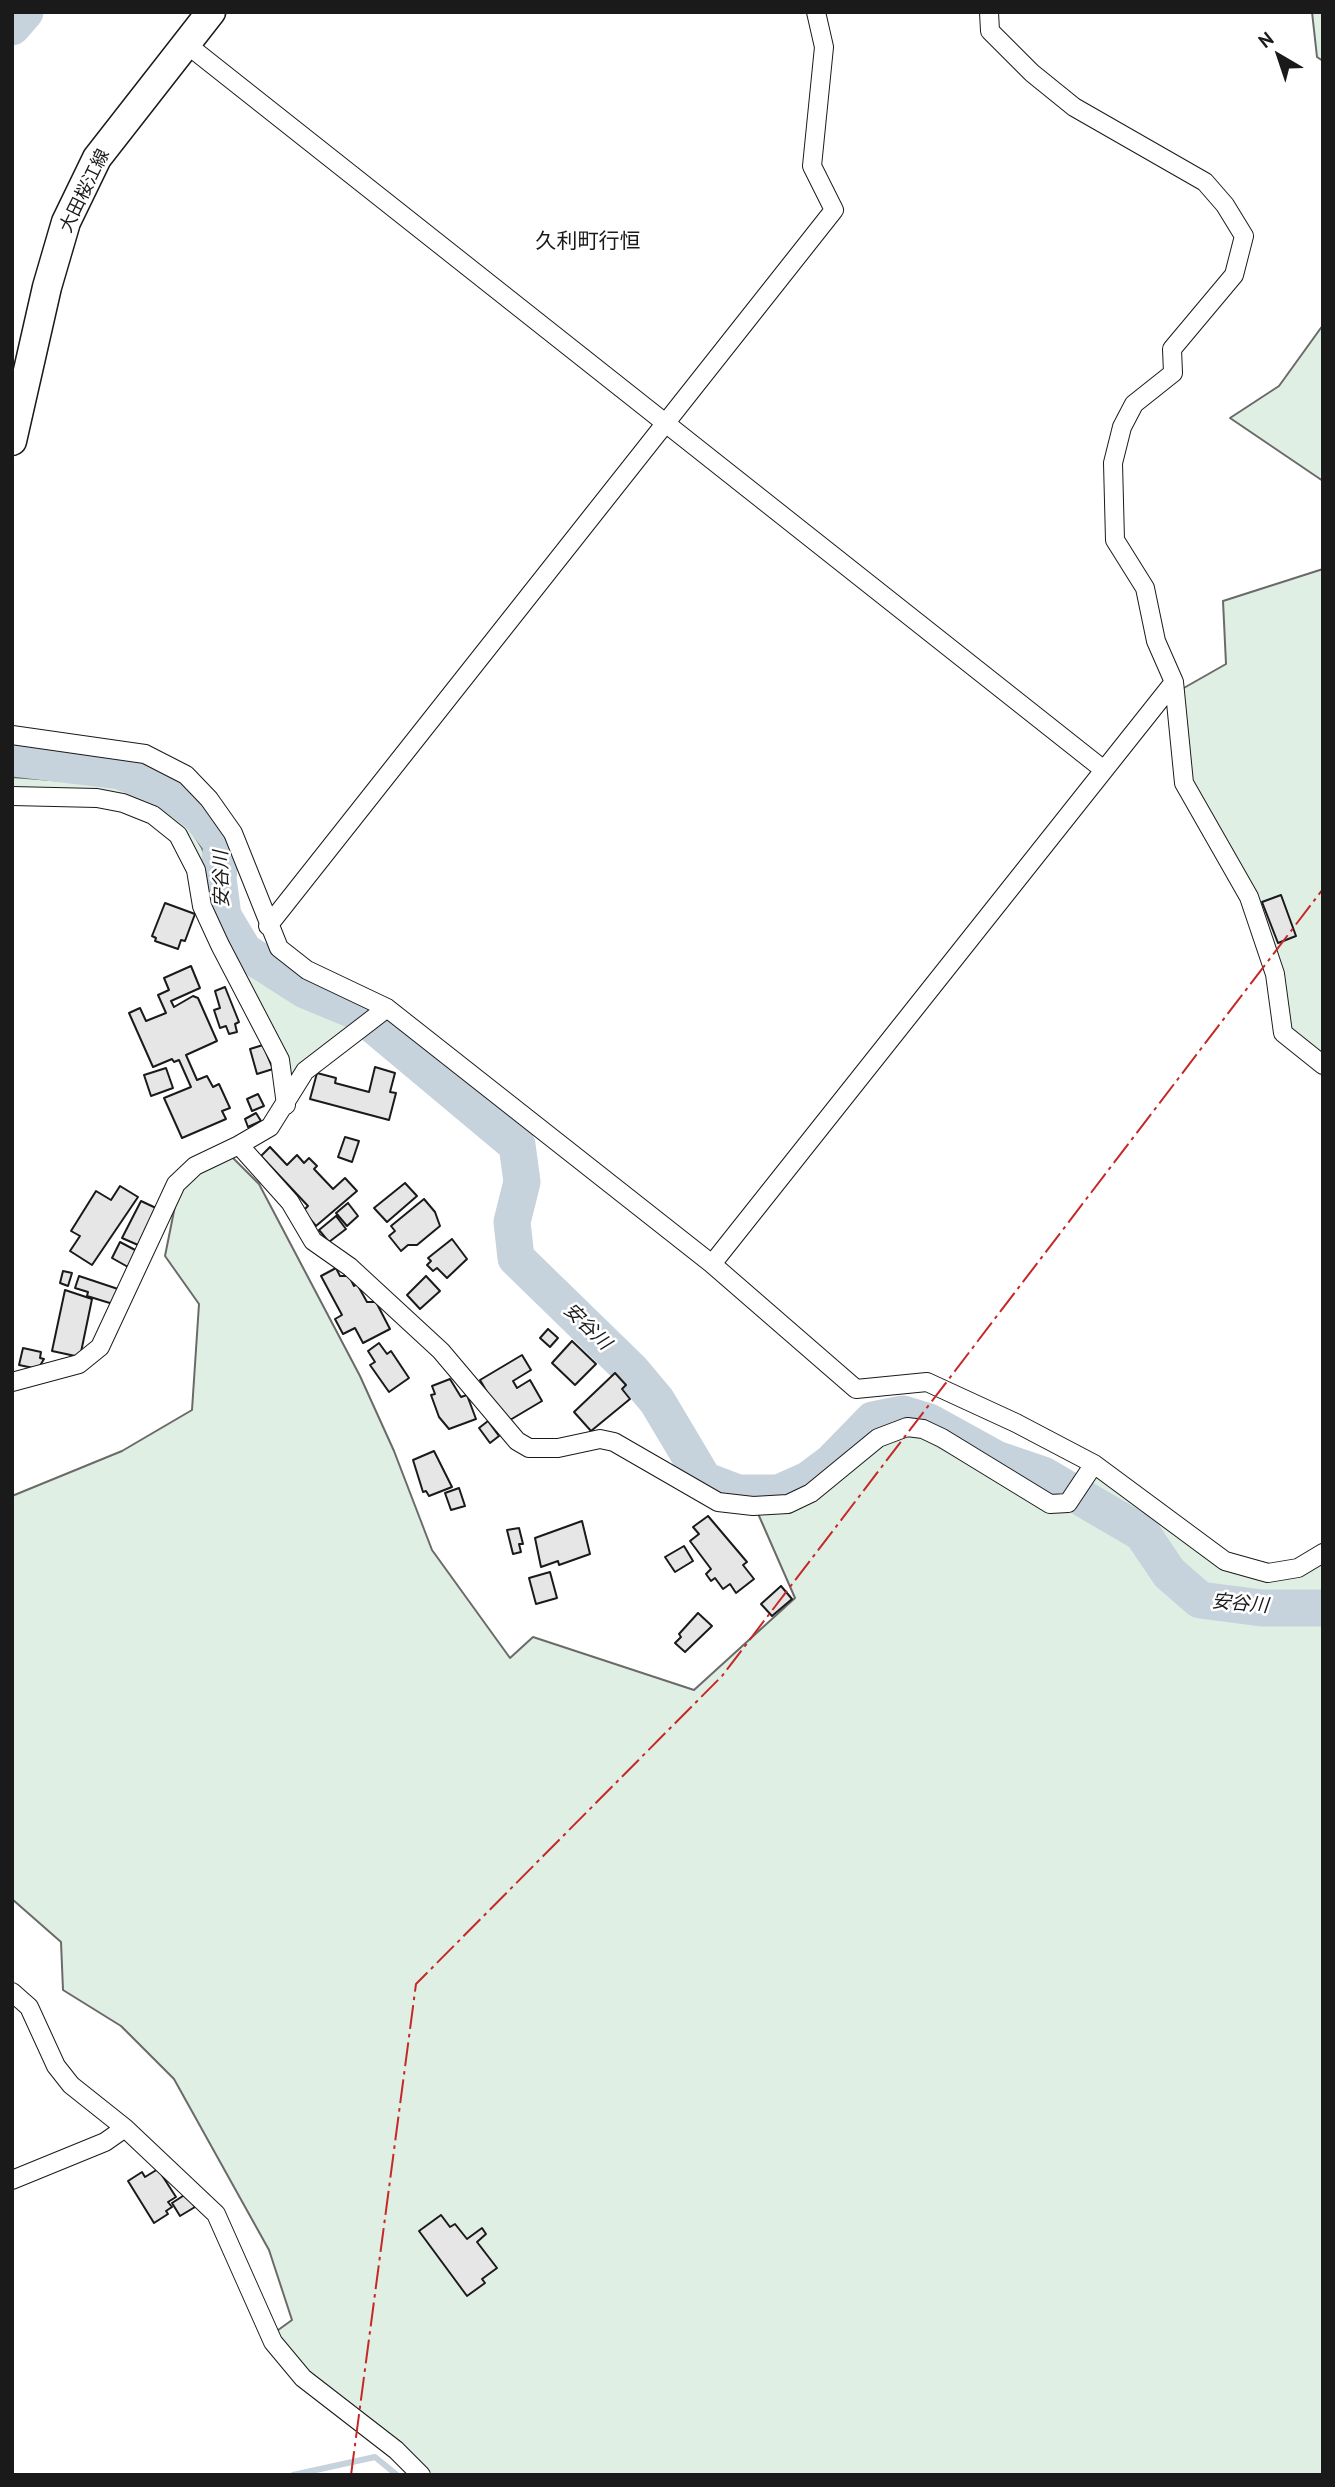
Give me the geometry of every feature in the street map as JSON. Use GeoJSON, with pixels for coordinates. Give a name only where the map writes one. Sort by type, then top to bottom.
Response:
{"type":"FeatureCollection","features":[{"type":"Feature","properties":{"kind":"main road","name":"大田桜江線"},"geometry":{"type":"LineString","coordinates":[[12,441],[47,287],[66,222],[97,158],[211,12]]}},
{"type":"Feature","properties":{"kind":"street"},"geometry":{"type":"LineString","coordinates":[[268,926],[667,425],[834,210],[812,166],[824,47],[817,12]]}},
{"type":"Feature","properties":{"kind":"street"},"geometry":{"type":"LineString","coordinates":[[989,12],[990,32],[1032,73],[1074,107],[1205,182],[1225,205],[1244,236],[1234,275],[1172,349],[1172,373],[1134,404],[1122,427],[1113,463],[1115,540],[1145,588],[1156,642],[1174,682],[1184,783],[1250,897],[1275,974],[1283,1033],[1323,1065]]}},
{"type":"Feature","properties":{"kind":"street"},"geometry":{"type":"LineString","coordinates":[[185,43],[1104,770]]}},
{"type":"Feature","properties":{"kind":"street"},"geometry":{"type":"LineString","coordinates":[[712,1264],[1174,682]]}},
{"type":"Feature","properties":{"kind":"street"},"geometry":{"type":"LineString","coordinates":[[12,736],[145,754],[186,775],[209,799],[233,833],[279,948],[307,970],[385,1010],[712,1264],[856,1389],[927,1382],[1016,1423],[1090,1468],[1224,1560],[1268,1573],[1298,1567],[1323,1553]]}},
{"type":"Feature","properties":{"kind":"street"},"geometry":{"type":"LineString","coordinates":[[12,796],[97,798],[123,803],[153,815],[178,835],[196,870],[202,906],[215,936],[280,1060],[286,1105]]}},
{"type":"Feature","properties":{"kind":"street"},"geometry":{"type":"LineString","coordinates":[[12,1382],[79,1364],[100,1347],[176,1184],[195,1166],[270,1127],[305,1071],[385,1010]]}},
{"type":"Feature","properties":{"kind":"street"},"geometry":{"type":"LineString","coordinates":[[239,1145],[290,1202],[313,1241],[351,1267],[441,1351],[517,1441],[530,1448],[558,1448],[600,1439],[614,1442],[718,1502],[754,1506],[788,1504],[811,1493],[878,1438],[907,1427],[923,1429],[942,1438],[1050,1504],[1068,1503],[1090,1468]]}},
{"type":"Feature","properties":{"kind":"street"},"geometry":{"type":"LineString","coordinates":[[12,1992],[29,2007],[56,2066],[71,2085],[125,2128],[216,2214],[272,2342],[303,2378],[396,2450],[421,2475]]}},
{"type":"Feature","properties":{"kind":"street"},"geometry":{"type":"LineString","coordinates":[[12,2179],[105,2142],[125,2128]]}},
{"type":"Feature","properties":{"kind":"green space"},"geometry":{"type":"Polygon","coordinates":[[[1312,12],[1323,12],[1323,61],[1317,57],[1312,12]]]}},
{"type":"Feature","properties":{"kind":"green space"},"geometry":{"type":"Polygon","coordinates":[[[1323,325],[1323,481],[1230,418],[1279,386],[1323,325]]]}},
{"type":"Feature","properties":{"kind":"green space"},"geometry":{"type":"Polygon","coordinates":[[[1323,569],[1323,1059],[1288,1032],[1282,975],[1186,775],[1182,689],[1226,664],[1223,601],[1323,569]]]}},
{"type":"Feature","properties":{"kind":"green space"},"geometry":{"type":"Polygon","coordinates":[[[12,777],[130,786],[166,804],[186,822],[202,848],[213,879],[215,908],[237,954],[263,968],[288,987],[360,1026],[290,1076],[157,811],[12,792],[12,777]]]}},
{"type":"Feature","properties":{"kind":"green space"},"geometry":{"type":"Polygon","coordinates":[[[231,1156],[259,1184],[360,1376],[394,1451],[432,1550],[510,1658],[533,1637],[694,1690],[795,1598],[756,1509],[787,1509],[885,1438],[916,1432],[1045,1507],[1096,1474],[1253,1575],[1323,1558],[1323,2475],[425,2475],[301,2370],[274,2333],[292,2320],[269,2250],[174,2079],[121,2026],[63,1990],[61,1942],[12,1899],[12,1496],[122,1451],[192,1410],[199,1304],[165,1256],[176,1201],[182,1185],[197,1171],[231,1156]]]}},
{"type":"Feature","properties":{"kind":"building"},"geometry":{"type":"Polygon","coordinates":[[[1281,895],[1296,936],[1278,943],[1262,902],[1281,895]]]}},
{"type":"Feature","properties":{"kind":"building"},"geometry":{"type":"Polygon","coordinates":[[[165,903],[195,914],[185,941],[181,940],[178,949],[155,941],[156,938],[152,936],[165,903]]]}},
{"type":"Feature","properties":{"kind":"building"},"geometry":{"type":"Polygon","coordinates":[[[191,966],[200,988],[171,1001],[174,1007],[193,996],[198,998],[217,1041],[186,1055],[197,1080],[207,1076],[213,1087],[219,1084],[230,1108],[222,1111],[226,1119],[182,1138],[164,1098],[191,1087],[179,1060],[174,1062],[172,1059],[153,1067],[129,1013],[140,1008],[146,1021],[166,1013],[158,995],[169,990],[164,978],[191,966]]]}},
{"type":"Feature","properties":{"kind":"building"},"geometry":{"type":"Polygon","coordinates":[[[225,987],[239,1022],[235,1024],[237,1032],[229,1034],[226,1026],[220,1028],[214,1010],[220,1008],[215,991],[225,987]]]}},
{"type":"Feature","properties":{"kind":"building"},"geometry":{"type":"Polygon","coordinates":[[[263,1045],[273,1069],[257,1074],[250,1049],[263,1045]]]}},
{"type":"Feature","properties":{"kind":"building"},"geometry":{"type":"Polygon","coordinates":[[[375,1067],[395,1073],[390,1092],[396,1093],[389,1120],[310,1099],[317,1073],[336,1078],[335,1083],[369,1092],[375,1067]]]}},
{"type":"Feature","properties":{"kind":"building"},"geometry":{"type":"Polygon","coordinates":[[[166,1068],[173,1088],[151,1096],[144,1075],[166,1068]]]}},
{"type":"Feature","properties":{"kind":"building"},"geometry":{"type":"Polygon","coordinates":[[[258,1094],[264,1106],[252,1111],[247,1099],[258,1094]]]}},
{"type":"Feature","properties":{"kind":"building"},"geometry":{"type":"Polygon","coordinates":[[[256,1113],[261,1121],[248,1127],[245,1119],[256,1113]]]}},
{"type":"Feature","properties":{"kind":"building"},"geometry":{"type":"Polygon","coordinates":[[[345,1137],[359,1141],[352,1162],[338,1157],[345,1137]]]}},
{"type":"Feature","properties":{"kind":"building"},"geometry":{"type":"Polygon","coordinates":[[[270,1147],[287,1165],[297,1155],[304,1163],[309,1158],[317,1166],[314,1169],[333,1189],[345,1178],[357,1191],[316,1226],[304,1210],[308,1206],[261,1156],[270,1147]]]}},
{"type":"Feature","properties":{"kind":"building"},"geometry":{"type":"Polygon","coordinates":[[[405,1183],[417,1196],[387,1222],[374,1208],[405,1183]]]}},
{"type":"Feature","properties":{"kind":"building"},"geometry":{"type":"Polygon","coordinates":[[[120,1186],[138,1197],[92,1265],[70,1251],[80,1236],[71,1231],[96,1191],[111,1200],[120,1186]]]}},
{"type":"Feature","properties":{"kind":"building"},"geometry":{"type":"Polygon","coordinates":[[[424,1199],[435,1212],[440,1226],[417,1245],[408,1245],[401,1251],[389,1236],[395,1231],[391,1226],[424,1199]]]}},
{"type":"Feature","properties":{"kind":"building"},"geometry":{"type":"Polygon","coordinates":[[[141,1201],[156,1208],[138,1245],[122,1238],[141,1201]]]}},
{"type":"Feature","properties":{"kind":"building"},"geometry":{"type":"Polygon","coordinates":[[[348,1203],[358,1216],[347,1226],[336,1213],[348,1203]]]}},
{"type":"Feature","properties":{"kind":"building"},"geometry":{"type":"Polygon","coordinates":[[[336,1216],[346,1229],[329,1242],[319,1230],[336,1216]]]}},
{"type":"Feature","properties":{"kind":"building"},"geometry":{"type":"Polygon","coordinates":[[[452,1239],[467,1259],[447,1278],[437,1268],[433,1271],[427,1265],[431,1261],[428,1258],[452,1239]]]}},
{"type":"Feature","properties":{"kind":"building"},"geometry":{"type":"Polygon","coordinates":[[[120,1242],[137,1251],[128,1267],[112,1258],[120,1242]]]}},
{"type":"Feature","properties":{"kind":"building"},"geometry":{"type":"Polygon","coordinates":[[[336,1268],[340,1276],[349,1276],[354,1286],[357,1284],[367,1302],[376,1302],[390,1329],[363,1343],[355,1328],[343,1334],[335,1319],[342,1315],[321,1276],[336,1268]]]}},
{"type":"Feature","properties":{"kind":"building"},"geometry":{"type":"Polygon","coordinates":[[[63,1271],[72,1273],[68,1286],[60,1283],[63,1271]]]}},
{"type":"Feature","properties":{"kind":"building"},"geometry":{"type":"Polygon","coordinates":[[[79,1276],[118,1289],[113,1304],[87,1296],[88,1292],[75,1288],[79,1276]]]}},
{"type":"Feature","properties":{"kind":"building"},"geometry":{"type":"Polygon","coordinates":[[[426,1276],[440,1291],[420,1309],[407,1295],[426,1276]]]}},
{"type":"Feature","properties":{"kind":"building"},"geometry":{"type":"Polygon","coordinates":[[[65,1290],[92,1299],[80,1357],[52,1351],[65,1290]]]}},
{"type":"Feature","properties":{"kind":"building"},"geometry":{"type":"Polygon","coordinates":[[[548,1329],[558,1338],[550,1347],[540,1338],[548,1329]]]}},
{"type":"Feature","properties":{"kind":"building"},"geometry":{"type":"Polygon","coordinates":[[[572,1341],[596,1364],[575,1385],[552,1363],[572,1341]]]}},
{"type":"Feature","properties":{"kind":"building"},"geometry":{"type":"Polygon","coordinates":[[[379,1343],[387,1354],[391,1351],[409,1378],[389,1392],[370,1365],[375,1362],[368,1351],[379,1343]]]}},
{"type":"Feature","properties":{"kind":"building"},"geometry":{"type":"Polygon","coordinates":[[[23,1348],[41,1352],[40,1358],[44,1359],[38,1369],[19,1365],[23,1348]]]}},
{"type":"Feature","properties":{"kind":"building"},"geometry":{"type":"Polygon","coordinates":[[[522,1355],[531,1370],[513,1381],[517,1388],[530,1380],[542,1401],[505,1423],[480,1380],[522,1355]]]}},
{"type":"Feature","properties":{"kind":"building"},"geometry":{"type":"Polygon","coordinates":[[[615,1373],[626,1385],[622,1389],[630,1399],[591,1431],[574,1412],[615,1373]]]}},
{"type":"Feature","properties":{"kind":"building"},"geometry":{"type":"Polygon","coordinates":[[[450,1379],[461,1397],[467,1395],[476,1419],[449,1429],[439,1417],[431,1395],[435,1394],[432,1386],[450,1379]]]}},
{"type":"Feature","properties":{"kind":"building"},"geometry":{"type":"Polygon","coordinates":[[[488,1421],[499,1436],[490,1443],[479,1428],[488,1421]]]}},
{"type":"Feature","properties":{"kind":"building"},"geometry":{"type":"Polygon","coordinates":[[[434,1451],[452,1487],[429,1496],[426,1491],[423,1492],[413,1460],[434,1451]]]}},
{"type":"Feature","properties":{"kind":"building"},"geometry":{"type":"Polygon","coordinates":[[[459,1488],[465,1506],[451,1510],[445,1493],[459,1488]]]}},
{"type":"Feature","properties":{"kind":"building"},"geometry":{"type":"Polygon","coordinates":[[[708,1516],[747,1562],[743,1565],[754,1579],[736,1593],[730,1584],[723,1589],[715,1578],[711,1581],[706,1574],[711,1569],[690,1541],[699,1534],[693,1527],[708,1516]]]}},
{"type":"Feature","properties":{"kind":"building"},"geometry":{"type":"Polygon","coordinates":[[[582,1521],[590,1554],[559,1565],[558,1561],[541,1567],[535,1538],[582,1521]]]}},
{"type":"Feature","properties":{"kind":"building"},"geometry":{"type":"Polygon","coordinates":[[[519,1528],[523,1544],[519,1544],[521,1552],[513,1554],[507,1530],[519,1528]]]}},
{"type":"Feature","properties":{"kind":"building"},"geometry":{"type":"Polygon","coordinates":[[[684,1546],[693,1561],[675,1572],[665,1557],[684,1546]]]}},
{"type":"Feature","properties":{"kind":"building"},"geometry":{"type":"Polygon","coordinates":[[[550,1572],[557,1598],[536,1604],[529,1578],[550,1572]]]}},
{"type":"Feature","properties":{"kind":"building"},"geometry":{"type":"Polygon","coordinates":[[[781,1586],[792,1599],[772,1616],[761,1604],[781,1586]]]}},
{"type":"Feature","properties":{"kind":"building"},"geometry":{"type":"Polygon","coordinates":[[[698,1613],[712,1626],[685,1652],[675,1643],[681,1637],[679,1634],[698,1613]]]}},
{"type":"Feature","properties":{"kind":"building"},"geometry":{"type":"Polygon","coordinates":[[[158,2169],[176,2197],[168,2202],[172,2207],[166,2211],[168,2214],[154,2223],[128,2181],[142,2172],[145,2177],[158,2169]]]}},
{"type":"Feature","properties":{"kind":"building"},"geometry":{"type":"Polygon","coordinates":[[[186,2194],[195,2207],[180,2216],[172,2203],[186,2194]]]}},
{"type":"Feature","properties":{"kind":"building"},"geometry":{"type":"Polygon","coordinates":[[[441,2215],[450,2227],[455,2224],[467,2239],[482,2228],[486,2234],[477,2242],[497,2268],[482,2279],[485,2283],[467,2296],[419,2231],[441,2215]]]}},
{"type":"Feature","properties":{"kind":"waterway"},"geometry":{"type":"LineString","coordinates":[[12,27],[25,12]]}},
{"type":"Feature","properties":{"kind":"waterway","name":"安谷川"},"geometry":{"type":"LineString","coordinates":[[12,758],[120,771],[166,789],[200,815],[222,843],[218,878],[223,916],[244,951],[305,990],[358,1012],[517,1145],[522,1182],[512,1222],[516,1258],[631,1370],[657,1401],[704,1480],[738,1493],[779,1493],[808,1480],[832,1462],[873,1420],[903,1414],[929,1422],[996,1459],[1043,1475],[1142,1533],[1169,1573],[1200,1600],[1262,1608],[1323,1608]]}},
{"type":"Feature","properties":{"kind":"waterway"},"geometry":{"type":"LineString","coordinates":[[293,2475],[375,2457],[397,2475]]}},
{"type":"Feature","properties":{"kind":"power"},"geometry":{"type":"LineString","coordinates":[[351,2475],[416,1984],[722,1676],[1323,889]]}},
{"type":"Feature","properties":{"kind":"district","name":"久利町行恒"},"geometry":{"type":"Point","coordinates":[588,242]}}]}
